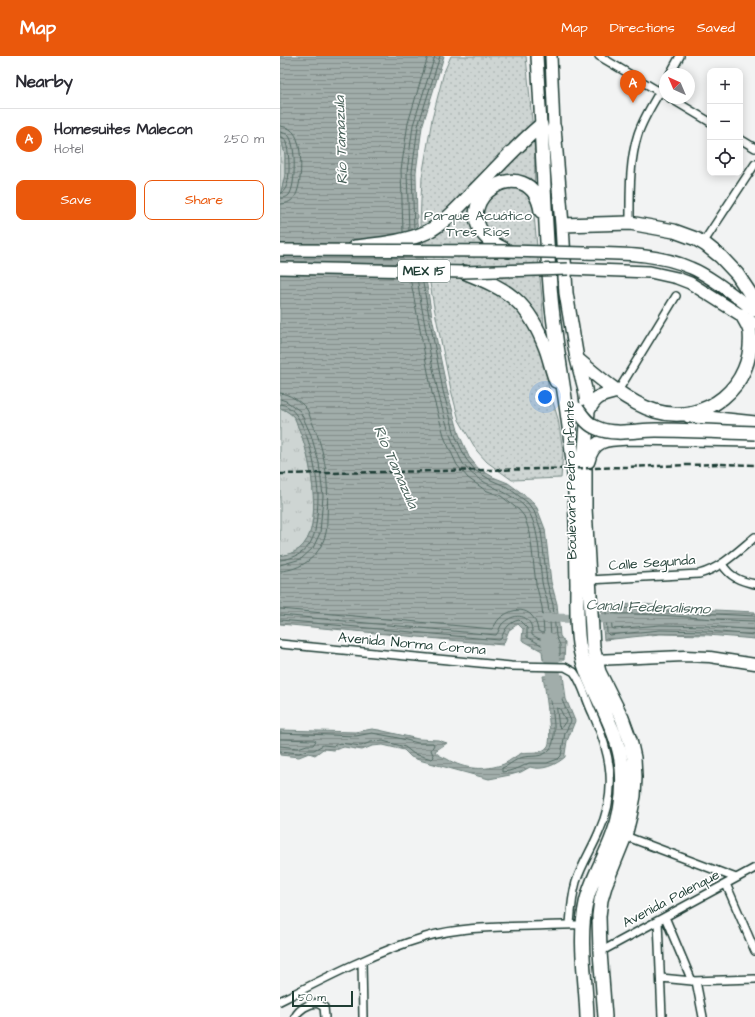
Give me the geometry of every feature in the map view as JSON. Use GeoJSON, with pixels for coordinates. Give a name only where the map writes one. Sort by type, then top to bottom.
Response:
{"type":"FeatureCollection","features":[{"type":"Feature","properties":{"kind":"highway"},"geometry":{"type":"LineString","coordinates":[[330,250],[382,244],[412,238],[434,227],[459,207],[508,155],[538,128]]}},
{"type":"Feature","properties":{"kind":"highway"},"geometry":{"type":"LineString","coordinates":[[538,128],[547,226],[548,259]]}},
{"type":"Feature","properties":{"kind":"highway","name":"Boulevard Pedro Infante"},"geometry":{"type":"LineString","coordinates":[[554,128],[566,293],[577,359],[585,389],[577,409],[572,452],[575,490],[579,640],[583,660],[590,681],[616,737],[620,754],[622,786],[620,812],[617,823],[593,880],[586,903],[583,925],[587,1017]]}},
{"type":"Feature","properties":{"kind":"highway"},"geometry":{"type":"LineString","coordinates":[[508,251],[489,240],[478,224],[476,212],[485,192],[495,185],[514,182],[526,186],[532,190],[539,202],[551,276],[556,288],[559,303],[572,393],[577,409]]}},
{"type":"Feature","properties":{"kind":"highway"},"geometry":{"type":"LineString","coordinates":[[562,225],[630,223],[674,231],[705,244],[721,257],[737,274],[753,298],[755,304]]}},
{"type":"Feature","properties":{"kind":"highway"},"geometry":{"type":"LineString","coordinates":[[464,272],[498,287],[516,299],[525,308],[536,324],[577,409],[591,425],[605,431],[616,432],[675,430],[755,433]]}},
{"type":"Feature","properties":{"kind":"highway"},"geometry":{"type":"LineString","coordinates":[[683,415],[716,405],[727,397],[743,378],[749,366],[751,342],[750,330],[742,316]]}},
{"type":"Feature","properties":{"kind":"highway"},"geometry":{"type":"LineString","coordinates":[[577,359],[618,391],[654,411],[755,423]]}},
{"type":"Feature","properties":{"kind":"highway"},"geometry":{"type":"LineString","coordinates":[[577,409],[592,402],[600,395],[618,391]]}},
{"type":"Feature","properties":{"kind":"highway"},"geometry":{"type":"LineString","coordinates":[[727,397],[726,411],[732,420]]}},
{"type":"Feature","properties":{"kind":"highway","name":"Boulevard Pedro Infante"},"geometry":{"type":"LineString","coordinates":[[577,409],[585,450],[585,508],[595,660],[599,672],[622,718],[630,740],[634,758],[635,777],[634,796],[625,836],[606,883],[598,916],[605,1017]]}},
{"type":"Feature","properties":{"kind":"highway"},"geometry":{"type":"LineString","coordinates":[[585,508],[587,471],[590,454],[592,449],[599,443],[613,439],[631,438],[755,440]]}},
{"type":"Feature","properties":{"kind":"main road"},"geometry":{"type":"LineString","coordinates":[[537,56],[538,128]]}},
{"type":"Feature","properties":{"kind":"main road"},"geometry":{"type":"LineString","coordinates":[[551,56],[554,128]]}},
{"type":"Feature","properties":{"kind":"main road","name":"MEX 15"},"geometry":{"type":"LineString","coordinates":[[280,250],[585,252],[640,255],[677,262],[692,268],[709,278],[755,311]]}},
{"type":"Feature","properties":{"kind":"main road","name":"MEX 15"},"geometry":{"type":"LineString","coordinates":[[280,268],[464,272],[568,269],[650,272],[677,278],[690,283],[755,324]]}},
{"type":"Feature","properties":{"kind":"main road"},"geometry":{"type":"LineString","coordinates":[[595,660],[684,656],[710,657],[755,664]]}},
{"type":"Feature","properties":{"kind":"street"},"geometry":{"type":"LineString","coordinates":[[599,56],[659,92]]}},
{"type":"Feature","properties":{"kind":"street"},"geometry":{"type":"LineString","coordinates":[[673,68],[680,56]]}},
{"type":"Feature","properties":{"kind":"street"},"geometry":{"type":"LineString","coordinates":[[630,223],[631,178],[634,147],[645,119],[659,98]]}},
{"type":"Feature","properties":{"kind":"street"},"geometry":{"type":"LineString","coordinates":[[680,104],[707,120]]}},
{"type":"Feature","properties":{"kind":"street"},"geometry":{"type":"LineString","coordinates":[[742,140],[755,148]]}},
{"type":"Feature","properties":{"kind":"street"},"geometry":{"type":"LineString","coordinates":[[755,164],[705,244],[724,253],[755,288]]}},
{"type":"Feature","properties":{"kind":"street"},"geometry":{"type":"LineString","coordinates":[[618,391],[676,296]]}},
{"type":"Feature","properties":{"kind":"street","name":"Calle Segunda"},"geometry":{"type":"LineString","coordinates":[[589,580],[699,574],[709,571],[722,564],[755,537]]}},
{"type":"Feature","properties":{"kind":"street"},"geometry":{"type":"LineString","coordinates":[[722,564],[731,576],[740,581],[755,584]]}},
{"type":"Feature","properties":{"kind":"street","name":"Avenida Norma Corona"},"geometry":{"type":"LineString","coordinates":[[280,644],[511,666],[541,668],[565,667],[574,672],[602,736],[610,767],[610,780],[609,797],[605,817],[576,881],[572,896],[570,924]]}},
{"type":"Feature","properties":{"kind":"street"},"geometry":{"type":"LineString","coordinates":[[625,836],[736,878]]}},
{"type":"Feature","properties":{"kind":"street","name":"Avenida Palenque"},"geometry":{"type":"LineString","coordinates":[[600,952],[755,868]]}},
{"type":"Feature","properties":{"kind":"street"},"geometry":{"type":"LineString","coordinates":[[726,884],[755,952]]}},
{"type":"Feature","properties":{"kind":"street"},"geometry":{"type":"LineString","coordinates":[[665,917],[694,981],[703,1017]]}},
{"type":"Feature","properties":{"kind":"street"},"geometry":{"type":"LineString","coordinates":[[658,921],[662,1017]]}},
{"type":"Feature","properties":{"kind":"street"},"geometry":{"type":"LineString","coordinates":[[280,1001],[362,961],[426,937],[458,930],[493,927],[570,924],[583,925]]}},
{"type":"Feature","properties":{"kind":"street"},"geometry":{"type":"LineString","coordinates":[[362,961],[363,1017]]}},
{"type":"Feature","properties":{"kind":"street"},"geometry":{"type":"LineString","coordinates":[[661,978],[694,981],[755,979]]}},
{"type":"Feature","properties":{"kind":"street"},"geometry":{"type":"LineString","coordinates":[[295,1017],[301,1010],[317,1003],[324,1007],[324,1017]]}},
{"type":"Feature","properties":{"kind":"green space","name":"Parque Acuático Tres Rios"},"geometry":{"type":"Polygon","coordinates":[[[451,56],[526,56],[535,153],[534,215],[548,385],[558,419],[563,451],[561,478],[512,480],[487,462],[477,451],[459,420],[451,390],[434,307],[420,224],[422,177],[432,119],[444,72],[451,56]]]}},
{"type":"Feature","properties":{"kind":"green space"},"geometry":{"type":"Polygon","coordinates":[[[280,133],[285,155],[285,175],[280,196],[280,133]]]}},
{"type":"Feature","properties":{"kind":"green space"},"geometry":{"type":"Polygon","coordinates":[[[280,408],[287,411],[294,417],[302,438],[310,469],[314,504],[310,534],[304,544],[294,552],[280,556],[280,408]]]}},
{"type":"Feature","properties":{"kind":"water"},"geometry":{"type":"Polygon","coordinates":[[[280,56],[444,56],[422,127],[416,172],[417,223],[432,317],[447,390],[459,434],[469,457],[478,468],[493,477],[508,483],[530,499],[537,508],[545,529],[551,582],[557,604],[560,636],[565,643],[564,660],[543,660],[542,651],[522,640],[523,629],[518,624],[509,630],[503,645],[280,624],[280,556],[294,552],[304,544],[310,534],[314,504],[310,469],[302,438],[294,417],[287,411],[280,408],[280,196],[285,175],[285,155],[280,133],[280,56]]]}},
{"type":"Feature","properties":{"kind":"water"},"geometry":{"type":"Polygon","coordinates":[[[644,604],[675,608],[755,612],[755,639],[708,635],[660,634],[604,640],[601,605],[644,604]]]}},
{"type":"Feature","properties":{"kind":"water"},"geometry":{"type":"Polygon","coordinates":[[[563,675],[566,699],[575,721],[567,741],[565,757],[544,768],[530,767],[521,772],[489,779],[419,760],[411,757],[404,750],[383,745],[372,746],[362,750],[344,747],[334,750],[323,749],[315,755],[309,753],[299,757],[280,755],[280,730],[356,732],[372,729],[418,739],[438,740],[447,743],[435,751],[440,756],[454,763],[468,767],[490,768],[504,764],[522,753],[540,752],[546,749],[548,746],[550,733],[543,676],[563,675]]]}},
{"type":"Feature","properties":{"kind":"waterway","name":"Canal Federalismo"},"geometry":{"type":"LineString","coordinates":[[546,618],[614,619]]}},
{"type":"Feature","properties":{"kind":"waterway","name":"Río Tamazula"},"geometry":{"type":"LineString","coordinates":[[548,640],[556,695]]}},
{"type":"Feature","properties":{"kind":"railway"},"geometry":{"type":"LineString","coordinates":[[280,474],[720,464],[755,465]]}},
{"type":"Feature","properties":{"kind":"place","name":"Homesuites Malecon"},"geometry":{"type":"Point","coordinates":[633,103]}}]}
